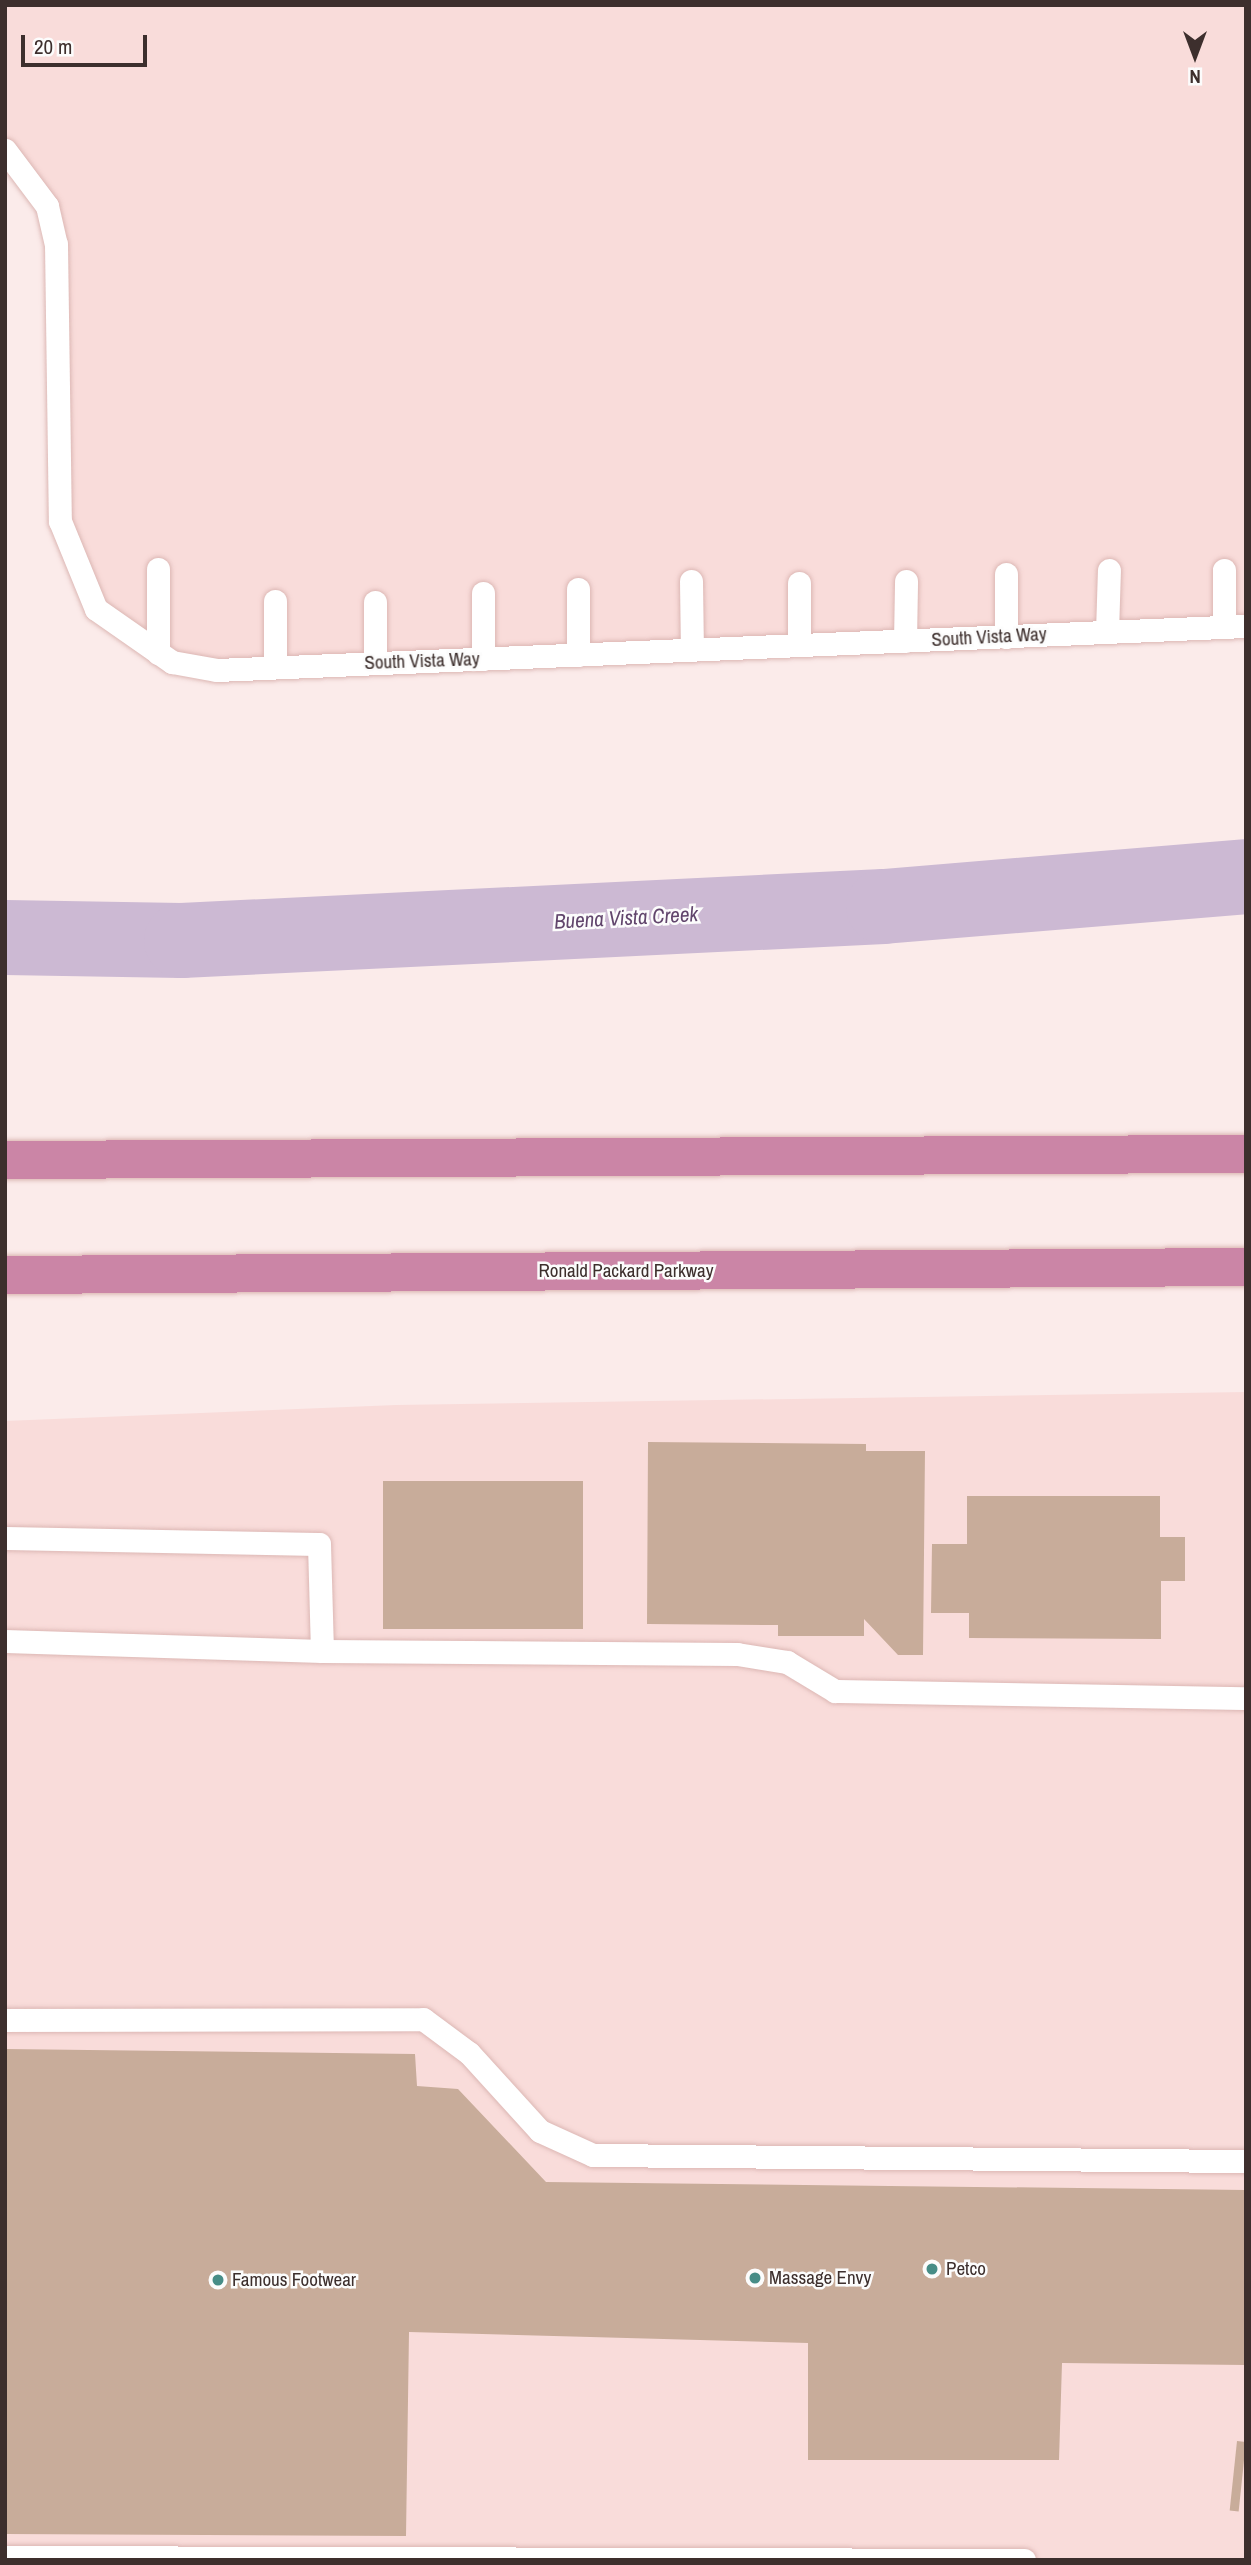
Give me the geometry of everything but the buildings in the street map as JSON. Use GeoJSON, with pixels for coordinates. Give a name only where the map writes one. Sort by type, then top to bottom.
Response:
{"type":"FeatureCollection","features":[{"type":"Feature","properties":{"kind":"highway"},"geometry":{"type":"LineString","coordinates":[[5,1160],[1246,1154]]}},
{"type":"Feature","properties":{"kind":"highway","name":"Ronald Packard Parkway"},"geometry":{"type":"LineString","coordinates":[[5,1275],[1246,1267]]}},
{"type":"Feature","properties":{"kind":"lane","name":"South Vista Way"},"geometry":{"type":"LineString","coordinates":[[5,150],[47,206],[56,244],[60,521],[96,609],[172,663],[217,670],[1235,626]]}},
{"type":"Feature","properties":{"kind":"lane"},"geometry":{"type":"LineString","coordinates":[[158,569],[158,653]]}},
{"type":"Feature","properties":{"kind":"lane"},"geometry":{"type":"LineString","coordinates":[[1107,632],[1108,570]]}},
{"type":"Feature","properties":{"kind":"lane"},"geometry":{"type":"LineString","coordinates":[[1224,570],[1235,626]]}},
{"type":"Feature","properties":{"kind":"lane"},"geometry":{"type":"LineString","coordinates":[[1006,574],[1006,637]]}},
{"type":"Feature","properties":{"kind":"lane"},"geometry":{"type":"LineString","coordinates":[[691,581],[692,650]]}},
{"type":"Feature","properties":{"kind":"lane"},"geometry":{"type":"LineString","coordinates":[[905,641],[906,581]]}},
{"type":"Feature","properties":{"kind":"lane"},"geometry":{"type":"LineString","coordinates":[[799,583],[799,645]]}},
{"type":"Feature","properties":{"kind":"lane"},"geometry":{"type":"LineString","coordinates":[[578,589],[578,655]]}},
{"type":"Feature","properties":{"kind":"lane"},"geometry":{"type":"LineString","coordinates":[[483,593],[483,659]]}},
{"type":"Feature","properties":{"kind":"lane"},"geometry":{"type":"LineString","coordinates":[[275,601],[275,667]]}},
{"type":"Feature","properties":{"kind":"lane"},"geometry":{"type":"LineString","coordinates":[[375,602],[375,663]]}},
{"type":"Feature","properties":{"kind":"lane"},"geometry":{"type":"LineString","coordinates":[[5,1538],[319,1544],[322,1651]]}},
{"type":"Feature","properties":{"kind":"lane"},"geometry":{"type":"LineString","coordinates":[[5,1641],[322,1651],[737,1654],[787,1662],[835,1691],[1246,1698]]}},
{"type":"Feature","properties":{"kind":"lane"},"geometry":{"type":"LineString","coordinates":[[5,2020],[424,2019],[469,2053],[540,2131],[593,2155],[1246,2161]]}},
{"type":"Feature","properties":{"kind":"lane"},"geometry":{"type":"LineString","coordinates":[[5,2557],[1024,2560]]}},
{"type":"Feature","properties":{"kind":"shaded area"},"geometry":{"type":"Polygon","coordinates":[[[5,5],[1246,5],[1246,627],[248,667],[146,652],[68,558],[57,245],[5,150],[5,5]]]}},
{"type":"Feature","properties":{"kind":"shaded area"},"geometry":{"type":"Polygon","coordinates":[[[1246,1392],[1246,2560],[5,2560],[5,1421],[396,1405],[1246,1392]]]}},
{"type":"Feature","properties":{"kind":"waterway","name":"Buena Vista Creek"},"geometry":{"type":"LineString","coordinates":[[5,937],[181,940],[883,906],[1246,876]]}},
{"type":"Feature","properties":{"kind":"place","name":"Petco"},"geometry":{"type":"Point","coordinates":[932,2269]}},
{"type":"Feature","properties":{"kind":"place","name":"Massage Envy"},"geometry":{"type":"Point","coordinates":[755,2278]}},
{"type":"Feature","properties":{"kind":"place","name":"Famous Footwear"},"geometry":{"type":"Point","coordinates":[218,2280]}}]}
